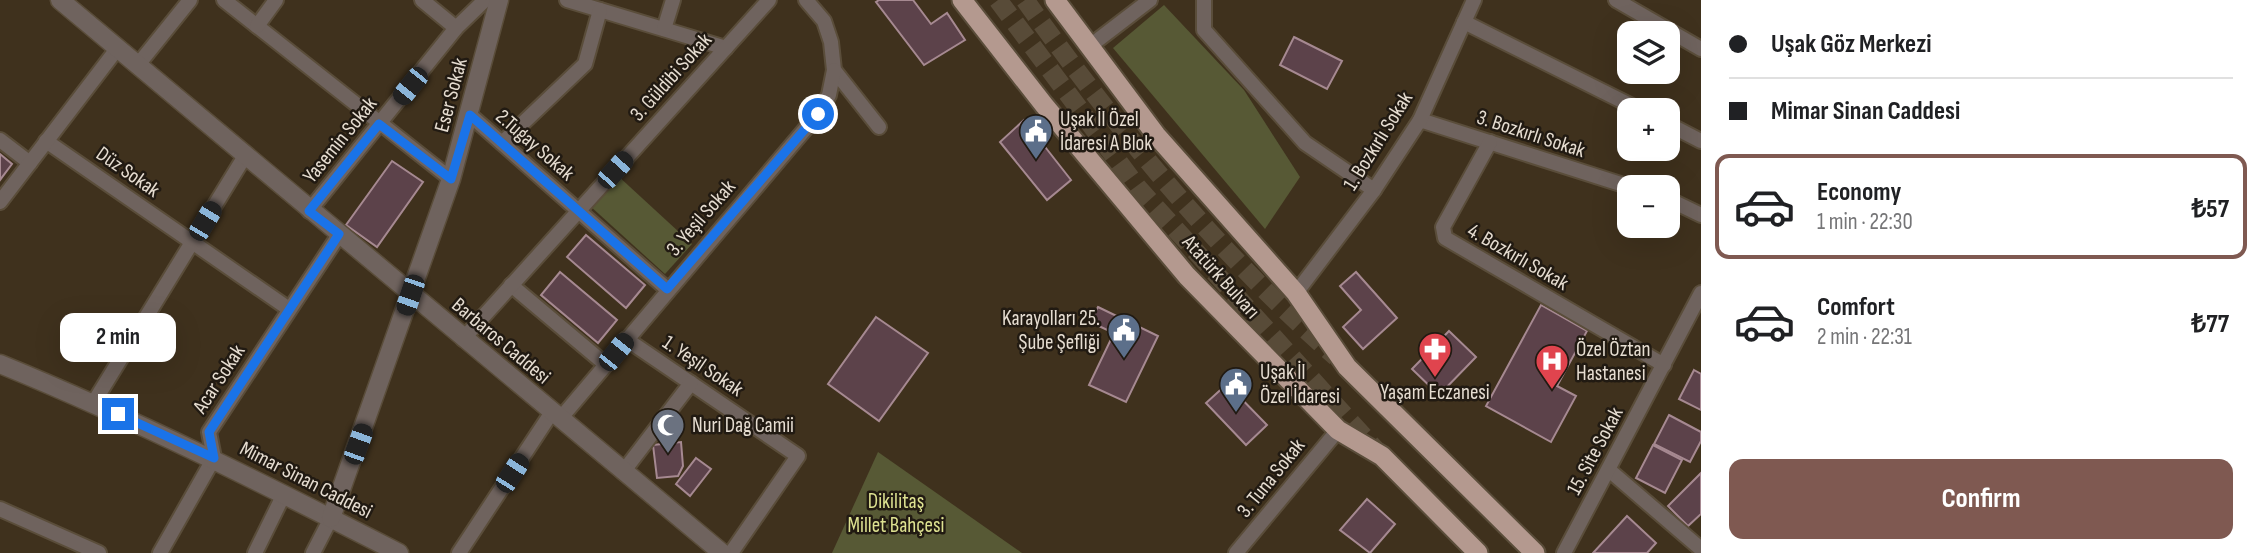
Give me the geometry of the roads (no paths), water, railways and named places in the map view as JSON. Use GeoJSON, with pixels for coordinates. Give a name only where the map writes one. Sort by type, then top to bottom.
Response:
{"type":"FeatureCollection","features":[{"type":"Feature","properties":{"kind":"highway","name":"Atatürk Bulvarı"},"geometry":{"type":"LineString","coordinates":[[962,0],[1044,105],[1187,276],[1338,430],[1382,456],[1470,550]]}},
{"type":"Feature","properties":{"kind":"highway"},"geometry":{"type":"LineString","coordinates":[[1055,0],[1156,135],[1296,293],[1347,368],[1535,553]]}},
{"type":"Feature","properties":{"kind":"street","name":"Barbaros Caddesi"},"geometry":{"type":"LineString","coordinates":[[60,0],[309,211],[722,553]]}},
{"type":"Feature","properties":{"kind":"street"},"geometry":{"type":"LineString","coordinates":[[137,66],[190,0]]}},
{"type":"Feature","properties":{"kind":"street"},"geometry":{"type":"LineString","coordinates":[[224,0],[451,179]]}},
{"type":"Feature","properties":{"kind":"street"},"geometry":{"type":"LineString","coordinates":[[257,26],[276,0]]}},
{"type":"Feature","properties":{"kind":"street"},"geometry":{"type":"LineString","coordinates":[[422,0],[456,28]]}},
{"type":"Feature","properties":{"kind":"street","name":"Yasemin Sokak"},"geometry":{"type":"LineString","coordinates":[[309,211],[456,28],[485,0]]}},
{"type":"Feature","properties":{"kind":"street","name":"Eser Sokak"},"geometry":{"type":"LineString","coordinates":[[331,518],[451,179],[499,0]]}},
{"type":"Feature","properties":{"kind":"street"},"geometry":{"type":"LineString","coordinates":[[567,0],[726,48]]}},
{"type":"Feature","properties":{"kind":"street"},"geometry":{"type":"LineString","coordinates":[[664,29],[673,0]]}},
{"type":"Feature","properties":{"kind":"street","name":"3. Güldibi Sokak"},"geometry":{"type":"LineString","coordinates":[[463,339],[769,0]]}},
{"type":"Feature","properties":{"kind":"street"},"geometry":{"type":"LineString","coordinates":[[806,0],[824,21],[831,42],[834,70],[878,127]]}},
{"type":"Feature","properties":{"kind":"street"},"geometry":{"type":"LineString","coordinates":[[1090,46],[1150,0]]}},
{"type":"Feature","properties":{"kind":"street"},"geometry":{"type":"LineString","coordinates":[[1204,0],[1204,30],[1305,144],[1374,190]]}},
{"type":"Feature","properties":{"kind":"street","name":"1. Bozkırlı Sokak"},"geometry":{"type":"LineString","coordinates":[[1296,293],[1374,190],[1420,120],[1474,0]]}},
{"type":"Feature","properties":{"kind":"street"},"geometry":{"type":"LineString","coordinates":[[1616,0],[1701,49]]}},
{"type":"Feature","properties":{"kind":"street"},"geometry":{"type":"LineString","coordinates":[[502,143],[584,64],[600,10]]}},
{"type":"Feature","properties":{"kind":"street"},"geometry":{"type":"LineString","coordinates":[[1464,22],[1617,98]]}},
{"type":"Feature","properties":{"kind":"street"},"geometry":{"type":"LineString","coordinates":[[0,202],[117,49]]}},
{"type":"Feature","properties":{"kind":"street","name":"3. Yeşil Sokak"},"geometry":{"type":"LineString","coordinates":[[459,553],[556,416],[605,364],[818,114],[829,94],[834,70]]}},
{"type":"Feature","properties":{"kind":"street","name":"2.Tugay Sokak"},"geometry":{"type":"LineString","coordinates":[[470,115],[667,289]]}},
{"type":"Feature","properties":{"kind":"street","name":"3. Bozkırlı Sokak"},"geometry":{"type":"LineString","coordinates":[[1420,120],[1617,183]]}},
{"type":"Feature","properties":{"kind":"street"},"geometry":{"type":"LineString","coordinates":[[1680,130],[1701,141]]}},
{"type":"Feature","properties":{"kind":"street"},"geometry":{"type":"LineString","coordinates":[[0,140],[30,163]]}},
{"type":"Feature","properties":{"kind":"street","name":"Düz Sokak"},"geometry":{"type":"LineString","coordinates":[[46,141],[289,309]]}},
{"type":"Feature","properties":{"kind":"street","name":"4. Bozkırlı Sokak"},"geometry":{"type":"LineString","coordinates":[[1490,142],[1443,227],[1445,238],[1664,365]]}},
{"type":"Feature","properties":{"kind":"street"},"geometry":{"type":"LineString","coordinates":[[94,402],[245,156]]}},
{"type":"Feature","properties":{"kind":"street"},"geometry":{"type":"LineString","coordinates":[[1680,205],[1701,215]]}},
{"type":"Feature","properties":{"kind":"street","name":"Acar Sokak"},"geometry":{"type":"LineString","coordinates":[[214,458],[209,432],[339,234]]}},
{"type":"Feature","properties":{"kind":"street"},"geometry":{"type":"LineString","coordinates":[[511,285],[605,364]]}},
{"type":"Feature","properties":{"kind":"street","name":"15. Site Sokak"},"geometry":{"type":"LineString","coordinates":[[1563,553],[1701,293]]}},
{"type":"Feature","properties":{"kind":"street","name":"1. Yeşil Sokak"},"geometry":{"type":"LineString","coordinates":[[626,339],[798,456],[731,553]]}},
{"type":"Feature","properties":{"kind":"street","name":"Mimar Sinan Caddesi"},"geometry":{"type":"LineString","coordinates":[[0,364],[94,402],[214,458],[400,553]]}},
{"type":"Feature","properties":{"kind":"street"},"geometry":{"type":"LineString","coordinates":[[623,472],[691,383]]}},
{"type":"Feature","properties":{"kind":"street","name":"3. Tuna Sokak"},"geometry":{"type":"LineString","coordinates":[[1236,553],[1338,430]]}},
{"type":"Feature","properties":{"kind":"street"},"geometry":{"type":"LineString","coordinates":[[160,553],[214,458]]}},
{"type":"Feature","properties":{"kind":"street"},"geometry":{"type":"LineString","coordinates":[[1609,470],[1699,544]]}},
{"type":"Feature","properties":{"kind":"street"},"geometry":{"type":"LineString","coordinates":[[255,553],[284,494]]}},
{"type":"Feature","properties":{"kind":"street"},"geometry":{"type":"LineString","coordinates":[[0,509],[99,553]]}},
{"type":"Feature","properties":{"kind":"street"},"geometry":{"type":"LineString","coordinates":[[313,553],[331,518]]}},
{"type":"Feature","properties":{"kind":"tunnel"},"geometry":{"type":"LineString","coordinates":[[998,0],[1138,188],[1375,449]]}},
{"type":"Feature","properties":{"kind":"tunnel"},"geometry":{"type":"LineString","coordinates":[[1025,0],[1170,188],[1250,275],[1336,357]]}},
{"type":"Feature","properties":{"kind":"place","name":"Uşak İl Özel İdaresi A Blok"},"geometry":{"type":"Point","coordinates":[1036,161]}},
{"type":"Feature","properties":{"kind":"place","name":"Karayolları 25. Şube Şefliği"},"geometry":{"type":"Point","coordinates":[1124,360]}},
{"type":"Feature","properties":{"kind":"place","name":"Yaşam Eczanesi"},"geometry":{"type":"Point","coordinates":[1435,379]}},
{"type":"Feature","properties":{"kind":"place","name":"Özel Öztan Hastanesi"},"geometry":{"type":"Point","coordinates":[1552,391]}},
{"type":"Feature","properties":{"kind":"place","name":"Uşak İl Özel İdaresi"},"geometry":{"type":"Point","coordinates":[1236,414]}},
{"type":"Feature","properties":{"kind":"place","name":"Nuri Dağ Camii"},"geometry":{"type":"Point","coordinates":[668,455]}},
{"type":"Feature","properties":{"kind":"park label","name":"Dikilitaş Millet Bahçesi"},"geometry":{"type":"Point","coordinates":[896,513]}}]}
